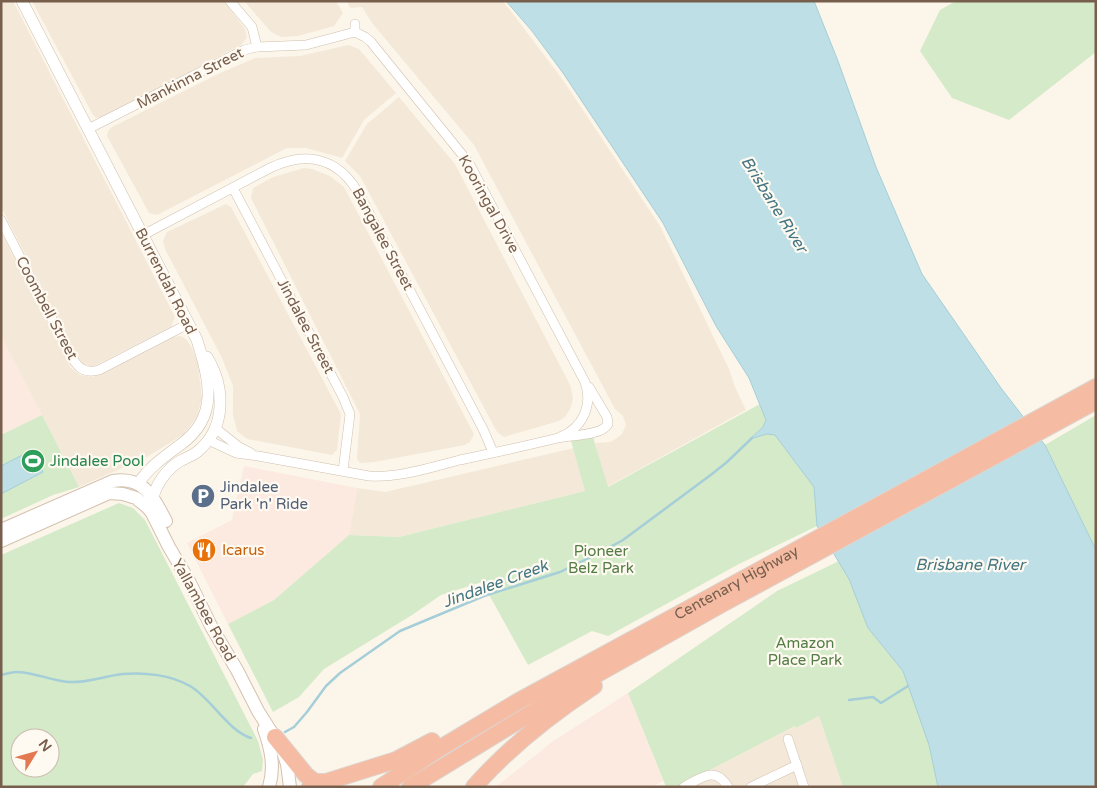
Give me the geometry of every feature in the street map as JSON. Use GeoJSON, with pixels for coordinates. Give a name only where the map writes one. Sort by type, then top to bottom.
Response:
{"type":"FeatureCollection","features":[{"type":"Feature","properties":{"kind":"highway","name":"Centenary Highway"},"geometry":{"type":"LineString","coordinates":[[381,787],[437,750],[517,702],[778,567],[1074,406],[1096,388]]}},
{"type":"Feature","properties":{"kind":"highway","name":"Centenary Highway"},"geometry":{"type":"LineString","coordinates":[[1074,406],[1096,401]]}},
{"type":"Feature","properties":{"kind":"highway","name":"Centenary Highway"},"geometry":{"type":"LineString","coordinates":[[410,787],[539,708],[778,567]]}},
{"type":"Feature","properties":{"kind":"highway"},"geometry":{"type":"LineString","coordinates":[[474,787],[494,765],[531,732],[616,672],[624,659]]}},
{"type":"Feature","properties":{"kind":"highway"},"geometry":{"type":"LineString","coordinates":[[275,737],[306,775],[318,784],[396,760],[495,706],[517,702]]}},
{"type":"Feature","properties":{"kind":"main road"},"geometry":{"type":"LineString","coordinates":[[1,530],[112,481],[125,480],[141,486],[140,500],[123,494],[109,493],[1,541]]}},
{"type":"Feature","properties":{"kind":"main road","name":"Yallambee Road"},"geometry":{"type":"LineString","coordinates":[[141,486],[154,498],[193,584],[258,710]]}},
{"type":"Feature","properties":{"kind":"main road","name":"Yallambee Road"},"geometry":{"type":"LineString","coordinates":[[140,500],[152,513],[169,548],[193,584]]}},
{"type":"Feature","properties":{"kind":"main road"},"geometry":{"type":"LineString","coordinates":[[258,710],[275,737],[288,764],[290,787]]}},
{"type":"Feature","properties":{"kind":"main road"},"geometry":{"type":"LineString","coordinates":[[258,710],[272,758],[269,787]]}},
{"type":"Feature","properties":{"kind":"street","name":"Burrendah Road"},"geometry":{"type":"LineString","coordinates":[[22,1],[197,340],[207,375],[209,391],[207,407],[200,425],[189,438],[148,472],[141,486]]}},
{"type":"Feature","properties":{"kind":"street"},"geometry":{"type":"LineString","coordinates":[[230,1],[252,27],[257,47]]}},
{"type":"Feature","properties":{"kind":"street","name":"Mankinna Street"},"geometry":{"type":"LineString","coordinates":[[88,129],[238,52],[257,47],[306,45],[355,28]]}},
{"type":"Feature","properties":{"kind":"street","name":"Kooringal Drive"},"geometry":{"type":"LineString","coordinates":[[208,440],[258,456],[383,477],[408,473],[560,437],[598,431],[608,425],[607,417],[584,378],[469,163],[371,42],[355,28]]}},
{"type":"Feature","properties":{"kind":"street","name":"Bangalee Street"},"geometry":{"type":"LineString","coordinates":[[143,235],[276,165],[300,158],[326,162],[347,176],[358,192],[483,429],[493,452]]}},
{"type":"Feature","properties":{"kind":"street","name":"Jindalee Street"},"geometry":{"type":"LineString","coordinates":[[233,188],[350,414],[344,471]]}},
{"type":"Feature","properties":{"kind":"street","name":"Coombell Street"},"geometry":{"type":"LineString","coordinates":[[1,220],[71,356],[82,370],[90,372],[98,370],[188,324]]}},
{"type":"Feature","properties":{"kind":"street"},"geometry":{"type":"LineString","coordinates":[[141,486],[198,451],[208,440],[214,428],[221,402],[219,384],[212,365],[197,340]]}},
{"type":"Feature","properties":{"kind":"street","name":"Kooringal Drive"},"geometry":{"type":"LineString","coordinates":[[560,437],[576,428],[586,412],[588,394],[584,378]]}},
{"type":"Feature","properties":{"kind":"street"},"geometry":{"type":"LineString","coordinates":[[200,425],[214,428]]}},
{"type":"Feature","properties":{"kind":"street"},"geometry":{"type":"LineString","coordinates":[[200,425],[208,440]]}},
{"type":"Feature","properties":{"kind":"street","name":"Kooringal Drive"},"geometry":{"type":"LineString","coordinates":[[214,428],[237,450]]}},
{"type":"Feature","properties":{"kind":"street"},"geometry":{"type":"LineString","coordinates":[[154,498],[158,484],[179,462]]}},
{"type":"Feature","properties":{"kind":"street"},"geometry":{"type":"LineString","coordinates":[[788,739],[804,787]]}},
{"type":"Feature","properties":{"kind":"street"},"geometry":{"type":"LineString","coordinates":[[751,787],[797,765]]}},
{"type":"Feature","properties":{"kind":"street"},"geometry":{"type":"LineString","coordinates":[[684,787],[707,775],[713,774],[722,778],[728,787]]}},
{"type":"Feature","properties":{"kind":"shaded area"},"geometry":{"type":"Polygon","coordinates":[[[1,1],[13,1],[175,317],[171,327],[92,367],[83,364],[79,360],[1,207],[1,1]]]}},
{"type":"Feature","properties":{"kind":"shaded area"},"geometry":{"type":"Polygon","coordinates":[[[32,1],[224,1],[245,29],[247,37],[242,44],[235,48],[106,116],[96,118],[32,1]]]}},
{"type":"Feature","properties":{"kind":"shaded area"},"geometry":{"type":"Polygon","coordinates":[[[244,1],[336,1],[343,13],[334,26],[298,36],[281,37],[271,32],[244,1]]]}},
{"type":"Feature","properties":{"kind":"shaded area"},"geometry":{"type":"Polygon","coordinates":[[[347,1],[503,1],[563,80],[660,226],[729,369],[746,410],[607,487],[595,443],[611,442],[622,434],[626,425],[623,416],[615,409],[474,145],[372,23],[362,7],[350,8],[347,1]]]}},
{"type":"Feature","properties":{"kind":"shaded area"},"geometry":{"type":"Polygon","coordinates":[[[348,45],[359,49],[396,93],[364,120],[342,158],[306,148],[287,148],[157,215],[149,213],[107,136],[108,131],[112,127],[218,74],[255,58],[300,56],[348,45]]]}},
{"type":"Feature","properties":{"kind":"shaded area"},"geometry":{"type":"Polygon","coordinates":[[[399,97],[455,164],[568,381],[573,399],[565,417],[559,421],[504,437],[497,432],[360,176],[345,161],[367,124],[399,97]]]}},
{"type":"Feature","properties":{"kind":"shaded area"},"geometry":{"type":"Polygon","coordinates":[[[304,168],[330,176],[344,187],[474,434],[470,442],[465,445],[374,462],[360,463],[357,459],[360,414],[251,198],[253,188],[273,177],[304,168]]]}},
{"type":"Feature","properties":{"kind":"shaded area"},"geometry":{"type":"Polygon","coordinates":[[[226,204],[231,207],[341,414],[337,450],[332,455],[247,439],[237,431],[233,415],[233,386],[222,358],[165,249],[163,241],[167,232],[226,204]]]}},
{"type":"Feature","properties":{"kind":"shaded area"},"geometry":{"type":"Polygon","coordinates":[[[1,232],[71,368],[80,375],[93,377],[174,337],[181,336],[186,339],[192,348],[198,364],[202,398],[197,417],[184,434],[147,457],[79,487],[1,336],[1,232]]]}},
{"type":"Feature","properties":{"kind":"shaded area"},"geometry":{"type":"Polygon","coordinates":[[[1,336],[42,415],[1,435],[1,336]]]}},
{"type":"Feature","properties":{"kind":"shaded area"},"geometry":{"type":"Polygon","coordinates":[[[574,448],[585,491],[399,537],[349,535],[357,488],[385,492],[574,448]]]}},
{"type":"Feature","properties":{"kind":"shaded area"},"geometry":{"type":"Polygon","coordinates":[[[244,466],[357,488],[349,535],[274,600],[228,624],[187,543],[232,520],[244,466]]]}},
{"type":"Feature","properties":{"kind":"shaded area"},"geometry":{"type":"Polygon","coordinates":[[[628,693],[663,781],[652,787],[496,787],[552,742],[628,693]]]}},
{"type":"Feature","properties":{"kind":"shaded area"},"geometry":{"type":"Polygon","coordinates":[[[819,716],[843,787],[677,787],[795,726],[796,728],[819,716]]]}},
{"type":"Feature","properties":{"kind":"green space"},"geometry":{"type":"Polygon","coordinates":[[[956,1],[1096,1],[1096,52],[1009,120],[952,98],[920,51],[940,10],[956,1]]]}},
{"type":"Feature","properties":{"kind":"green space","name":"Pioneer Belz Park"},"geometry":{"type":"Polygon","coordinates":[[[760,404],[766,420],[763,427],[751,438],[767,434],[775,435],[814,487],[817,526],[739,564],[608,636],[592,631],[528,665],[482,582],[441,595],[324,669],[299,697],[273,712],[228,624],[274,600],[349,535],[399,537],[585,491],[571,441],[593,437],[608,487],[760,404]]]}},
{"type":"Feature","properties":{"kind":"green space","name":"Jindalee Pool"},"geometry":{"type":"Polygon","coordinates":[[[42,415],[79,487],[53,495],[1,519],[1,435],[42,415]]]}},
{"type":"Feature","properties":{"kind":"green space"},"geometry":{"type":"Polygon","coordinates":[[[1096,415],[1096,550],[1045,445],[1096,415]]]}},
{"type":"Feature","properties":{"kind":"green space"},"geometry":{"type":"Polygon","coordinates":[[[119,503],[133,508],[145,520],[258,741],[263,760],[262,771],[253,774],[243,787],[1,787],[1,555],[119,503]]]}},
{"type":"Feature","properties":{"kind":"green space","name":"Amazon Place Park"},"geometry":{"type":"Polygon","coordinates":[[[839,561],[849,579],[868,628],[903,671],[929,745],[938,787],[843,787],[819,716],[796,728],[795,726],[677,787],[666,787],[628,693],[777,591],[839,561]]]}},
{"type":"Feature","properties":{"kind":"water","name":"Brisbane River"},"geometry":{"type":"Polygon","coordinates":[[[506,1],[814,1],[876,167],[922,274],[1001,388],[1045,445],[1096,550],[1096,787],[938,787],[929,745],[903,671],[868,628],[849,579],[817,526],[814,487],[775,435],[767,434],[750,439],[763,427],[766,420],[749,378],[716,326],[663,223],[563,73],[532,31],[506,1]]]}},
{"type":"Feature","properties":{"kind":"water"},"geometry":{"type":"Polygon","coordinates":[[[32,450],[43,472],[1,494],[1,466],[32,450]]]}},
{"type":"Feature","properties":{"kind":"waterway","name":"Jindalee Creek"},"geometry":{"type":"LineString","coordinates":[[285,732],[294,727],[326,686],[340,673],[400,631],[484,596],[560,572],[623,540],[712,474],[752,438]]}},
{"type":"Feature","properties":{"kind":"waterway","name":"Jindalee Creek"},"geometry":{"type":"LineString","coordinates":[[1,675],[23,672],[69,682],[131,673],[174,679],[198,691],[227,722],[251,738]]}},
{"type":"Feature","properties":{"kind":"waterway"},"geometry":{"type":"LineString","coordinates":[[849,700],[873,697],[881,703],[908,686]]}},
{"type":"Feature","properties":{"kind":"place","name":"Jindalee Pool"},"geometry":{"type":"Point","coordinates":[33,461]}},
{"type":"Feature","properties":{"kind":"place","name":"Jindalee Park 'n' Ride"},"geometry":{"type":"Point","coordinates":[203,496]}},
{"type":"Feature","properties":{"kind":"place","name":"Icarus"},"geometry":{"type":"Point","coordinates":[204,550]}}]}
